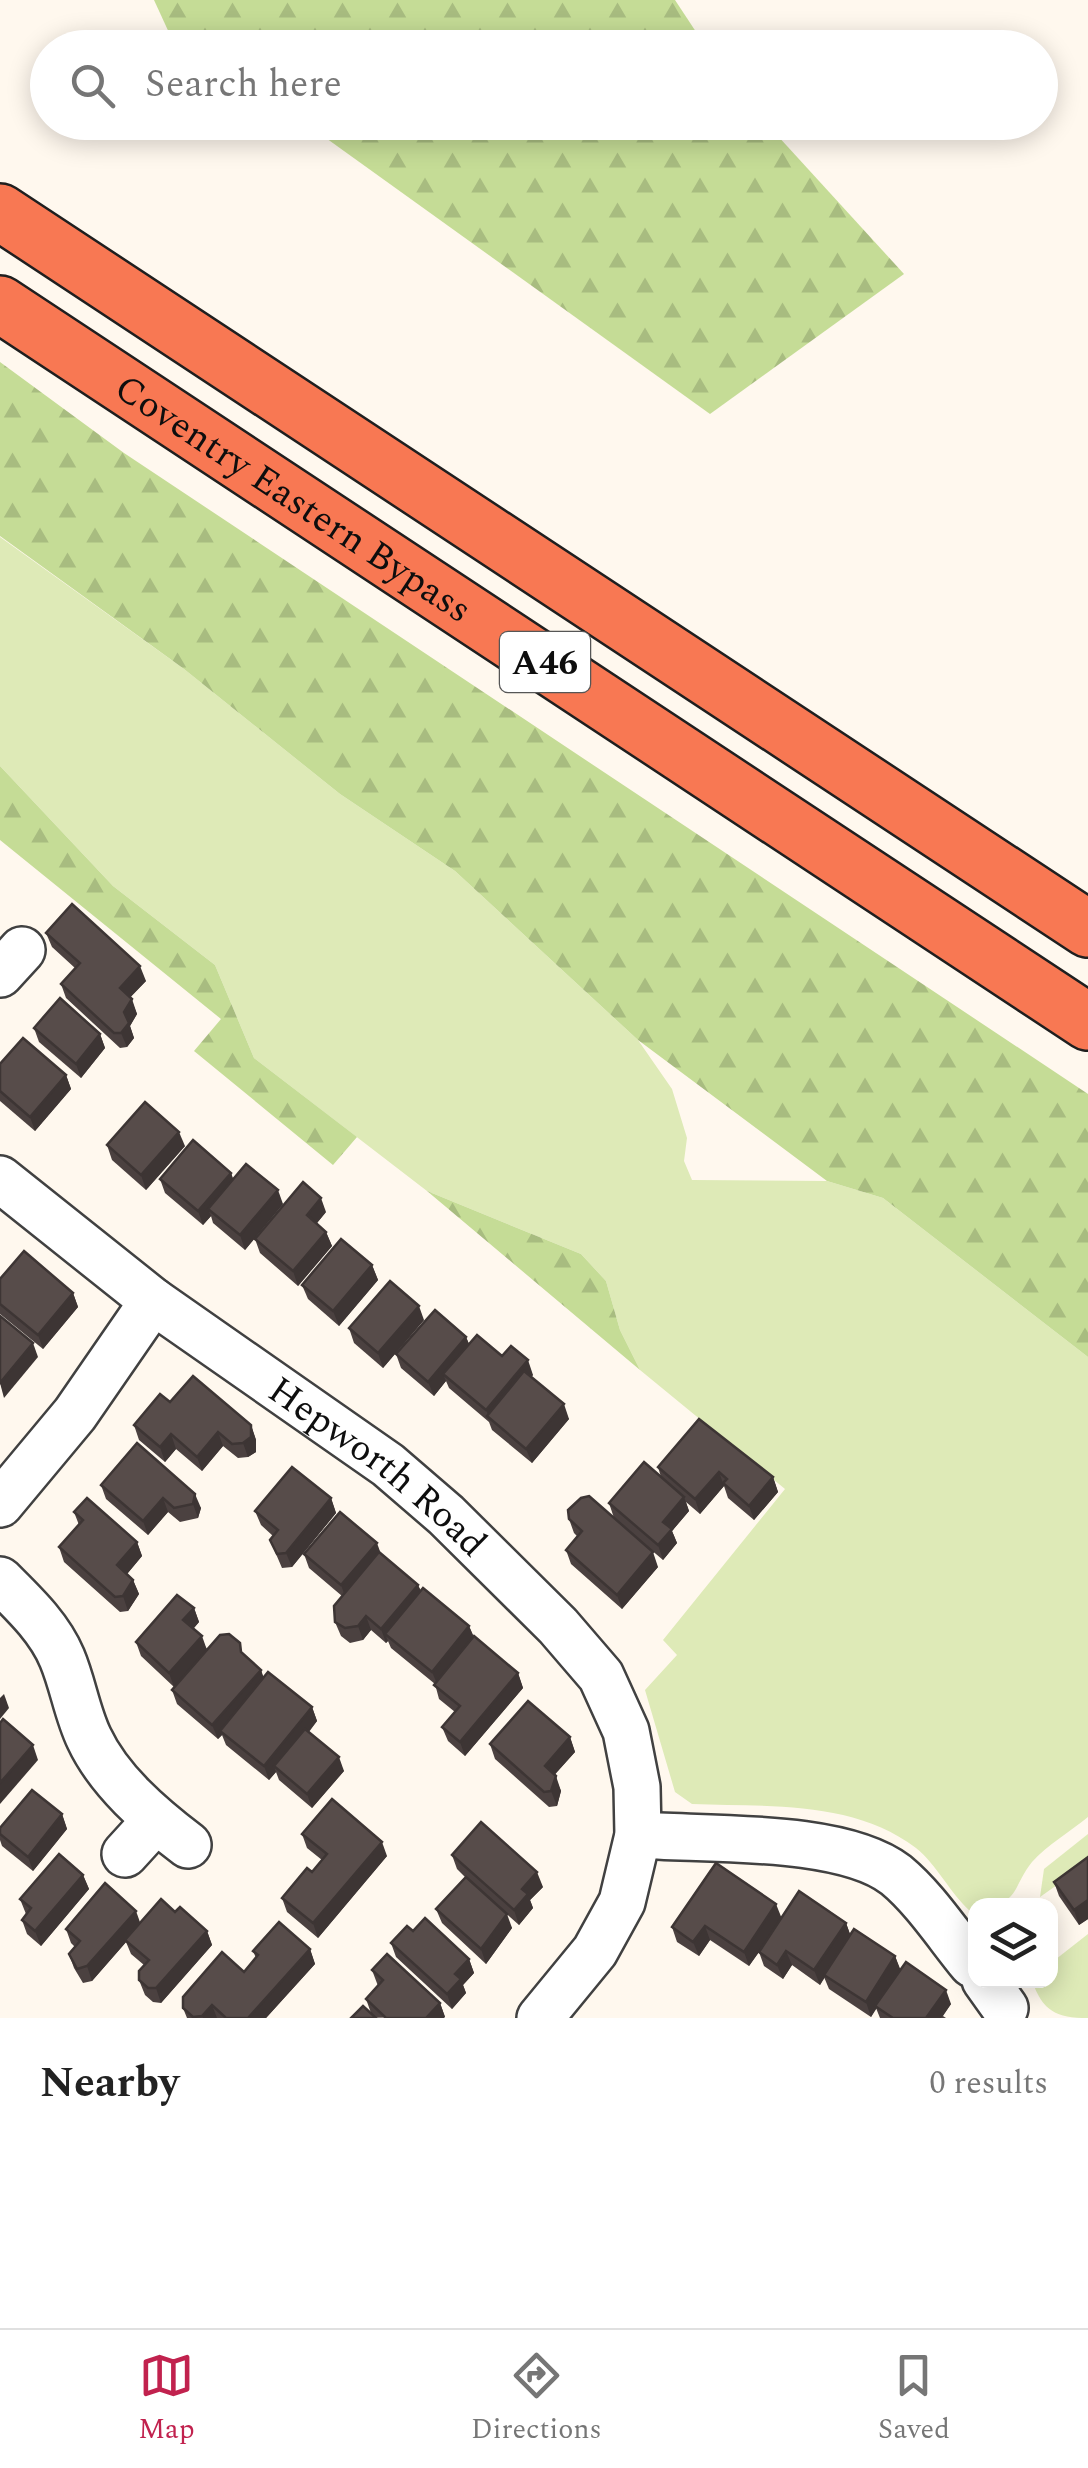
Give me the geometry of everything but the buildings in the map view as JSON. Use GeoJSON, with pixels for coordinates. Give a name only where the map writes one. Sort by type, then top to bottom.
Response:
{"type":"FeatureCollection","features":[{"type":"Feature","properties":{"kind":"highway","name":"Coventry Eastern Bypass"},"geometry":{"type":"LineString","coordinates":[[0,212],[1088,929]]}},
{"type":"Feature","properties":{"kind":"highway","name":"Coventry Eastern Bypass"},"geometry":{"type":"LineString","coordinates":[[0,304],[1088,1022]]}},
{"type":"Feature","properties":{"kind":"street","name":"Hepworth Road"},"geometry":{"type":"LineString","coordinates":[[0,1179],[153,1301],[388,1465],[446,1515],[558,1626],[601,1676],[626,1732],[638,1786],[638,1836],[622,1902],[595,1951],[540,2018]]}},
{"type":"Feature","properties":{"kind":"street"},"geometry":{"type":"LineString","coordinates":[[0,1504],[74,1414],[153,1301]]}},
{"type":"Feature","properties":{"kind":"street"},"geometry":{"type":"LineString","coordinates":[[0,1580],[48,1631],[63,1659],[90,1741],[114,1776],[172,1833],[125,1854]]}},
{"type":"Feature","properties":{"kind":"street"},"geometry":{"type":"LineString","coordinates":[[638,1836],[820,1844],[857,1855],[894,1874],[968,1960]]}},
{"type":"Feature","properties":{"kind":"green space"},"geometry":{"type":"Polygon","coordinates":[[[154,0],[675,0],[695,30],[168,30],[154,0]]]}},
{"type":"Feature","properties":{"kind":"green space"},"geometry":{"type":"Polygon","coordinates":[[[329,140],[782,140],[904,274],[710,414],[329,140]]]}},
{"type":"Feature","properties":{"kind":"green space"},"geometry":{"type":"Polygon","coordinates":[[[0,362],[124,453],[1088,1094],[1088,1357],[883,1198],[827,1181],[638,1040],[455,871],[340,794],[184,669],[0,536],[0,362]]]}},
{"type":"Feature","properties":{"kind":"green space"},"geometry":{"type":"Polygon","coordinates":[[[0,537],[184,669],[340,794],[455,871],[638,1040],[672,1089],[687,1138],[684,1161],[692,1180],[827,1181],[883,1198],[1088,1357],[1088,1817],[1032,1862],[1009,1898],[968,1898],[968,1909],[916,1848],[865,1821],[809,1809],[692,1804],[675,1792],[645,1690],[677,1655],[663,1640],[785,1489],[640,1370],[620,1330],[606,1281],[581,1254],[427,1191],[254,1058],[215,965],[113,886],[0,766],[0,537]]]}},
{"type":"Feature","properties":{"kind":"green space"},"geometry":{"type":"Polygon","coordinates":[[[0,766],[113,886],[215,965],[254,1058],[357,1137],[333,1165],[194,1051],[221,1019],[0,840],[0,766]]]}},
{"type":"Feature","properties":{"kind":"green space"},"geometry":{"type":"Polygon","coordinates":[[[427,1191],[581,1254],[606,1281],[620,1330],[640,1370],[427,1191]]]}},
{"type":"Feature","properties":{"kind":"green space"},"geometry":{"type":"Polygon","coordinates":[[[1088,1834],[1088,1863],[1040,1897],[1044,1869],[1088,1834]]]}},
{"type":"Feature","properties":{"kind":"green space"},"geometry":{"type":"Polygon","coordinates":[[[1088,1934],[1088,2018],[1052,2011],[1036,1988],[1058,1988],[1058,1958],[1088,1934]]]}}]}
